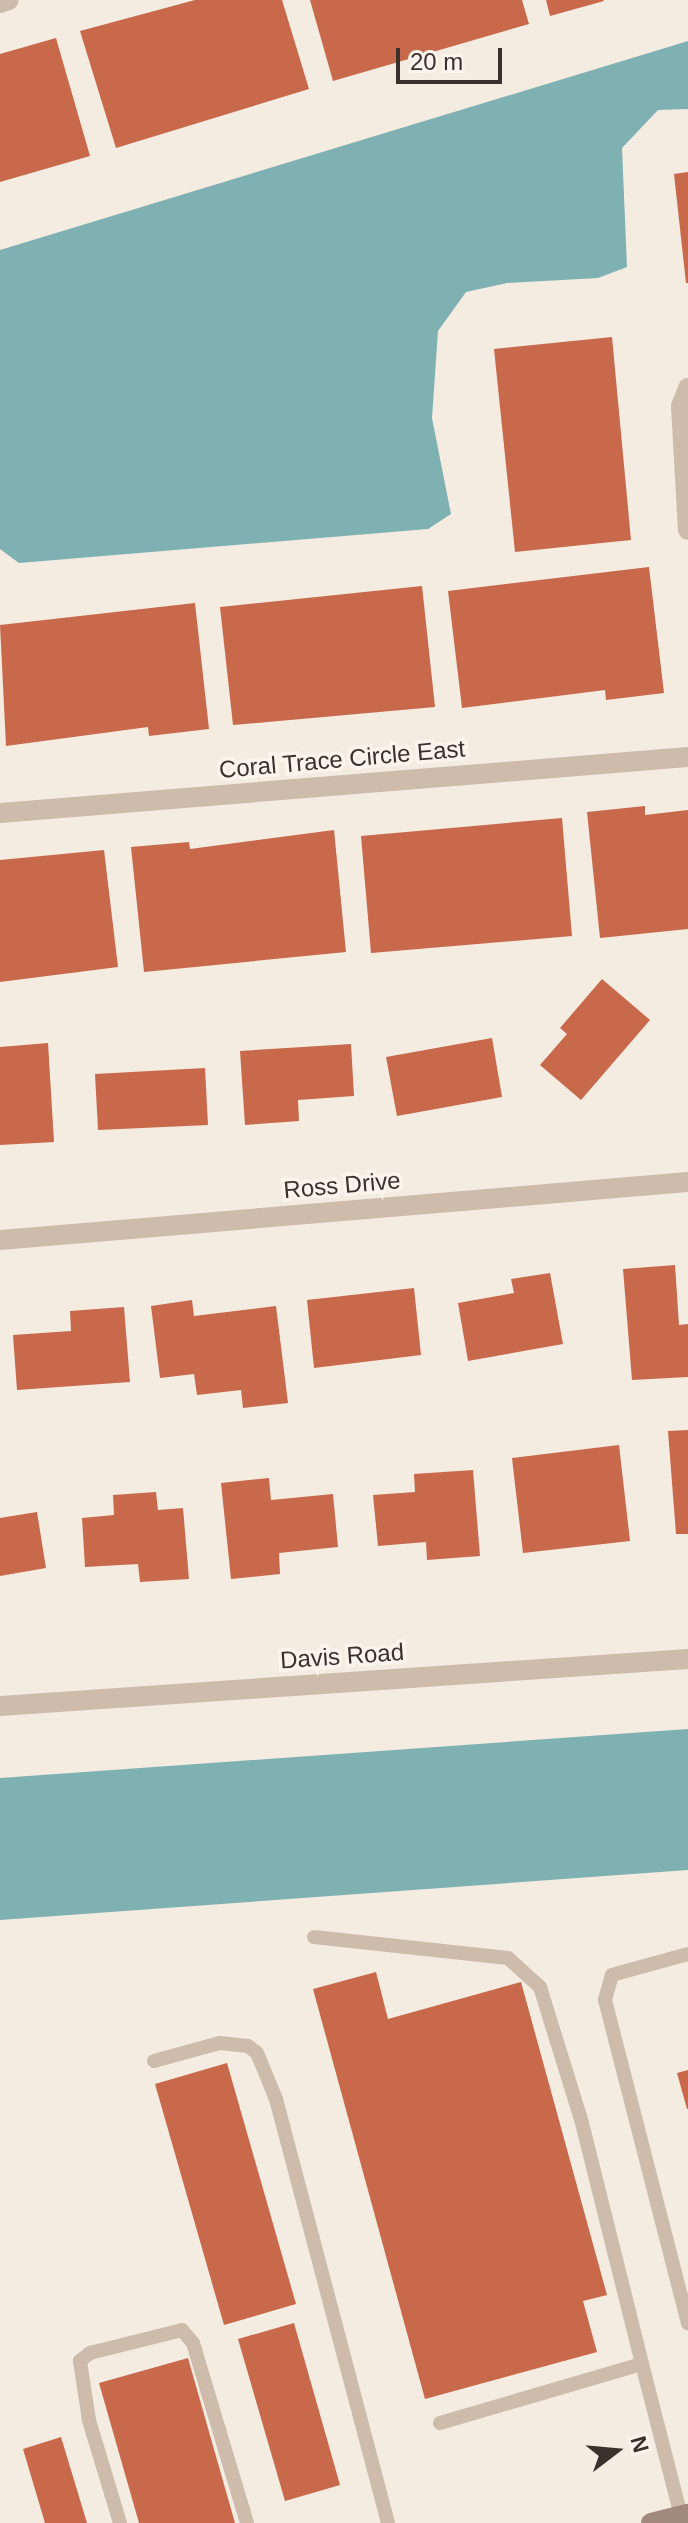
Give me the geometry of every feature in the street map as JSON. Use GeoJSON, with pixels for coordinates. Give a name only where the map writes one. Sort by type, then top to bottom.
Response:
{"type":"FeatureCollection","features":[{"type":"Feature","properties":{"kind":"main road"},"geometry":{"type":"LineString","coordinates":[[651,2523],[684,2515]]}},
{"type":"Feature","properties":{"kind":"street"},"geometry":{"type":"LineString","coordinates":[[0,3],[9,0]]}},
{"type":"Feature","properties":{"kind":"street"},"geometry":{"type":"LineString","coordinates":[[688,388],[681,406],[688,530]]}},
{"type":"Feature","properties":{"kind":"street","name":"Coral Trace Circle East"},"geometry":{"type":"LineString","coordinates":[[0,813],[688,757]]}},
{"type":"Feature","properties":{"kind":"street","name":"Ross Drive"},"geometry":{"type":"LineString","coordinates":[[0,1240],[688,1182]]}},
{"type":"Feature","properties":{"kind":"street","name":"Davis Road"},"geometry":{"type":"LineString","coordinates":[[0,1706],[688,1659]]}},
{"type":"Feature","properties":{"kind":"lane"},"geometry":{"type":"LineString","coordinates":[[314,1937],[508,1958],[540,1987],[578,2110],[684,2515]]}},
{"type":"Feature","properties":{"kind":"lane"},"geometry":{"type":"LineString","coordinates":[[688,1954],[612,1975],[605,2000],[688,2324]]}},
{"type":"Feature","properties":{"kind":"lane"},"geometry":{"type":"LineString","coordinates":[[154,2061],[220,2043],[248,2046],[257,2053],[276,2099],[388,2523]]}},
{"type":"Feature","properties":{"kind":"lane"},"geometry":{"type":"LineString","coordinates":[[120,2523],[89,2420],[80,2361],[90,2353],[182,2330],[193,2343],[247,2523]]}},
{"type":"Feature","properties":{"kind":"lane"},"geometry":{"type":"LineString","coordinates":[[440,2423],[642,2364]]}},
{"type":"Feature","properties":{"kind":"water"},"geometry":{"type":"Polygon","coordinates":[[[688,41],[688,109],[658,110],[622,148],[627,267],[598,278],[507,283],[466,292],[438,331],[432,418],[451,514],[428,529],[19,563],[0,549],[0,250],[688,41]]]}},
{"type":"Feature","properties":{"kind":"water"},"geometry":{"type":"Polygon","coordinates":[[[688,1729],[688,1870],[0,1920],[0,1778],[688,1729]]]}},
{"type":"Feature","properties":{"kind":"building"},"geometry":{"type":"Polygon","coordinates":[[[195,0],[282,0],[309,89],[116,148],[80,31],[195,0]]]}},
{"type":"Feature","properties":{"kind":"building"},"geometry":{"type":"Polygon","coordinates":[[[310,0],[522,0],[529,24],[333,81],[310,0]]]}},
{"type":"Feature","properties":{"kind":"building"},"geometry":{"type":"Polygon","coordinates":[[[546,0],[603,0],[604,1],[550,16],[546,0]]]}},
{"type":"Feature","properties":{"kind":"building"},"geometry":{"type":"Polygon","coordinates":[[[56,38],[90,156],[0,182],[0,54],[56,38]]]}},
{"type":"Feature","properties":{"kind":"building"},"geometry":{"type":"Polygon","coordinates":[[[688,172],[688,283],[686,283],[674,174],[688,172]]]}},
{"type":"Feature","properties":{"kind":"building"},"geometry":{"type":"Polygon","coordinates":[[[612,337],[631,540],[515,552],[494,349],[612,337]]]}},
{"type":"Feature","properties":{"kind":"building"},"geometry":{"type":"Polygon","coordinates":[[[649,567],[664,693],[606,700],[605,690],[462,708],[448,591],[649,567]]]}},
{"type":"Feature","properties":{"kind":"building"},"geometry":{"type":"Polygon","coordinates":[[[422,586],[435,707],[233,725],[220,607],[422,586]]]}},
{"type":"Feature","properties":{"kind":"building"},"geometry":{"type":"Polygon","coordinates":[[[195,603],[209,729],[149,736],[148,727],[6,746],[0,625],[195,603]]]}},
{"type":"Feature","properties":{"kind":"building"},"geometry":{"type":"Polygon","coordinates":[[[645,806],[645,815],[688,810],[688,929],[600,938],[587,812],[645,806]]]}},
{"type":"Feature","properties":{"kind":"building"},"geometry":{"type":"Polygon","coordinates":[[[562,818],[572,936],[371,953],[361,836],[562,818]]]}},
{"type":"Feature","properties":{"kind":"building"},"geometry":{"type":"Polygon","coordinates":[[[334,830],[346,952],[144,972],[131,847],[189,842],[190,849],[334,830]]]}},
{"type":"Feature","properties":{"kind":"building"},"geometry":{"type":"Polygon","coordinates":[[[104,850],[118,967],[0,982],[0,860],[104,850]]]}},
{"type":"Feature","properties":{"kind":"building"},"geometry":{"type":"Polygon","coordinates":[[[602,979],[650,1020],[581,1100],[540,1065],[567,1034],[560,1028],[602,979]]]}},
{"type":"Feature","properties":{"kind":"building"},"geometry":{"type":"Polygon","coordinates":[[[492,1038],[502,1097],[397,1116],[386,1057],[492,1038]]]}},
{"type":"Feature","properties":{"kind":"building"},"geometry":{"type":"Polygon","coordinates":[[[48,1043],[54,1142],[0,1145],[0,1047],[48,1043]]]}},
{"type":"Feature","properties":{"kind":"building"},"geometry":{"type":"Polygon","coordinates":[[[351,1044],[354,1096],[298,1100],[299,1121],[245,1125],[240,1051],[351,1044]]]}},
{"type":"Feature","properties":{"kind":"building"},"geometry":{"type":"Polygon","coordinates":[[[205,1068],[208,1125],[98,1130],[95,1074],[205,1068]]]}},
{"type":"Feature","properties":{"kind":"building"},"geometry":{"type":"Polygon","coordinates":[[[675,1265],[679,1325],[688,1324],[688,1377],[632,1380],[623,1269],[675,1265]]]}},
{"type":"Feature","properties":{"kind":"building"},"geometry":{"type":"Polygon","coordinates":[[[550,1273],[563,1344],[468,1361],[458,1303],[514,1293],[511,1279],[550,1273]]]}},
{"type":"Feature","properties":{"kind":"building"},"geometry":{"type":"Polygon","coordinates":[[[414,1288],[421,1355],[314,1368],[307,1300],[414,1288]]]}},
{"type":"Feature","properties":{"kind":"building"},"geometry":{"type":"Polygon","coordinates":[[[192,1300],[194,1316],[276,1306],[288,1403],[243,1408],[241,1390],[197,1395],[194,1374],[160,1378],[151,1306],[192,1300]]]}},
{"type":"Feature","properties":{"kind":"building"},"geometry":{"type":"Polygon","coordinates":[[[124,1307],[130,1382],[17,1390],[13,1335],[71,1331],[70,1311],[124,1307]]]}},
{"type":"Feature","properties":{"kind":"building"},"geometry":{"type":"Polygon","coordinates":[[[688,1430],[688,1534],[676,1534],[668,1431],[688,1430]]]}},
{"type":"Feature","properties":{"kind":"building"},"geometry":{"type":"Polygon","coordinates":[[[619,1445],[630,1541],[523,1553],[512,1458],[619,1445]]]}},
{"type":"Feature","properties":{"kind":"building"},"geometry":{"type":"Polygon","coordinates":[[[473,1470],[480,1556],[427,1560],[426,1542],[378,1546],[373,1495],[415,1492],[414,1474],[473,1470]]]}},
{"type":"Feature","properties":{"kind":"building"},"geometry":{"type":"Polygon","coordinates":[[[269,1478],[271,1500],[333,1494],[338,1547],[279,1553],[280,1574],[231,1579],[221,1483],[269,1478]]]}},
{"type":"Feature","properties":{"kind":"building"},"geometry":{"type":"Polygon","coordinates":[[[156,1492],[158,1510],[183,1508],[189,1579],[140,1582],[138,1564],[85,1567],[82,1518],[114,1515],[113,1495],[156,1492]]]}},
{"type":"Feature","properties":{"kind":"building"},"geometry":{"type":"Polygon","coordinates":[[[37,1512],[46,1568],[0,1576],[0,1518],[37,1512]]]}},
{"type":"Feature","properties":{"kind":"building"},"geometry":{"type":"Polygon","coordinates":[[[376,1972],[388,2019],[521,1982],[607,2295],[583,2301],[597,2352],[425,2399],[313,1989],[376,1972]]]}},
{"type":"Feature","properties":{"kind":"building"},"geometry":{"type":"Polygon","coordinates":[[[227,2063],[296,2304],[224,2325],[155,2084],[227,2063]]]}},
{"type":"Feature","properties":{"kind":"building"},"geometry":{"type":"Polygon","coordinates":[[[688,2070],[688,2109],[687,2109],[677,2073],[688,2070]]]}},
{"type":"Feature","properties":{"kind":"building"},"geometry":{"type":"Polygon","coordinates":[[[294,2323],[340,2485],[285,2501],[238,2339],[294,2323]]]}},
{"type":"Feature","properties":{"kind":"building"},"geometry":{"type":"Polygon","coordinates":[[[188,2358],[235,2523],[139,2523],[99,2383],[188,2358]]]}},
{"type":"Feature","properties":{"kind":"building"},"geometry":{"type":"Polygon","coordinates":[[[61,2437],[87,2523],[45,2523],[23,2449],[61,2437]]]}}]}
